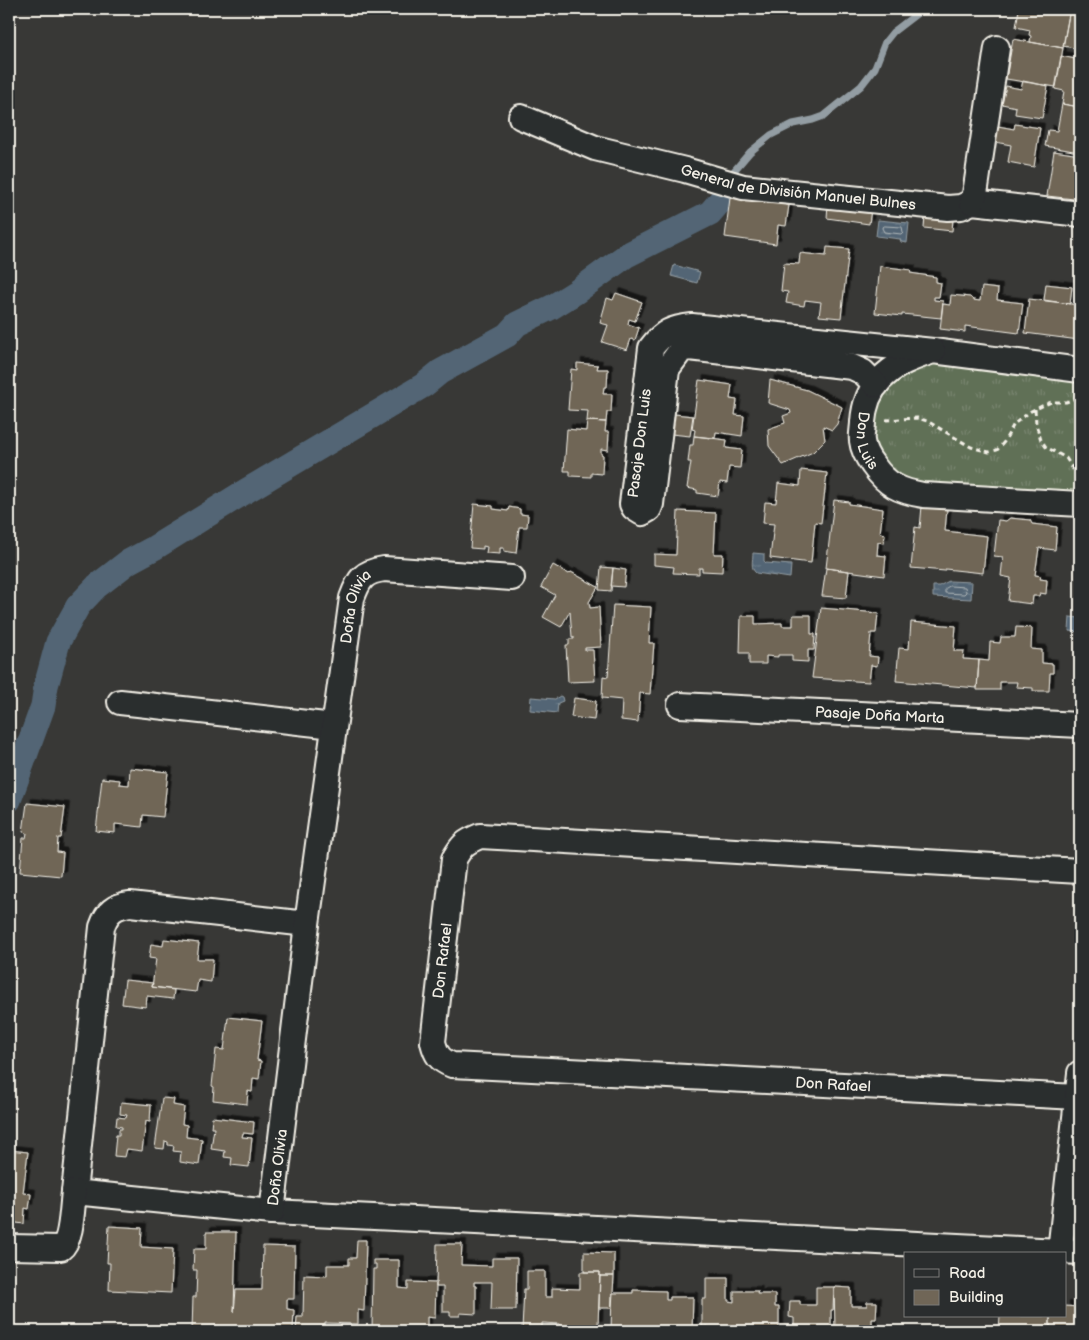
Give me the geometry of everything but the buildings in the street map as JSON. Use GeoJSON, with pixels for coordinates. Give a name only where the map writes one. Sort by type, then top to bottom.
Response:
{"type":"FeatureCollection","features":[{"type":"Feature","properties":{"kind":"street"},"geometry":{"type":"LineString","coordinates":[[972,202],[975,194],[997,48]]}},
{"type":"Feature","properties":{"kind":"street","name":"General de División Manuel Bulnes"},"geometry":{"type":"LineString","coordinates":[[521,117],[595,148],[685,170],[743,187],[948,208],[961,207],[972,202],[1080,214]]}},
{"type":"Feature","properties":{"kind":"street","name":"Pasaje Don Luis"},"geometry":{"type":"LineString","coordinates":[[876,385],[863,372],[852,367],[689,348],[681,350],[668,369],[651,504],[649,509],[642,513],[634,508],[631,499],[651,348],[658,338],[667,332],[692,326],[933,351]]}},
{"type":"Feature","properties":{"kind":"street"},"geometry":{"type":"LineString","coordinates":[[835,364],[859,343]]}},
{"type":"Feature","properties":{"kind":"street","name":"Don Luis"},"geometry":{"type":"LineString","coordinates":[[1080,370],[933,351],[911,358],[894,367],[878,381],[867,400],[862,441],[865,454],[888,483],[900,489],[923,494],[1080,504]]}},
{"type":"Feature","properties":{"kind":"street","name":"Doña Olivia"},"geometry":{"type":"LineString","coordinates":[[74,1192],[272,1212],[307,924],[352,598],[356,585],[370,571],[384,569],[512,578]]}},
{"type":"Feature","properties":{"kind":"street"},"geometry":{"type":"LineString","coordinates":[[120,702],[334,726]]}},
{"type":"Feature","properties":{"kind":"street","name":"Pasaje Doña Marta"},"geometry":{"type":"LineString","coordinates":[[680,704],[1080,725]]}},
{"type":"Feature","properties":{"kind":"street","name":"Don Rafael"},"geometry":{"type":"LineString","coordinates":[[1078,1098],[452,1065],[442,1061],[435,1053],[433,1042],[454,859],[460,848],[467,841],[480,836],[1080,871]]}},
{"type":"Feature","properties":{"kind":"street"},"geometry":{"type":"LineString","coordinates":[[9,1246],[60,1248],[65,1244],[68,1237],[102,927],[105,918],[112,909],[120,905],[130,904],[307,924]]}},
{"type":"Feature","properties":{"kind":"street"},"geometry":{"type":"LineString","coordinates":[[272,1212],[1070,1251],[1080,1073]]}},
{"type":"Feature","properties":{"kind":"path"},"geometry":{"type":"LineString","coordinates":[[880,421],[917,418],[927,421],[971,447],[989,452],[997,450],[1014,424],[1035,409],[1051,402],[1066,402],[1080,397]]}},
{"type":"Feature","properties":{"kind":"path"},"geometry":{"type":"LineString","coordinates":[[1035,409],[1036,424],[1041,440],[1046,447],[1066,458],[1080,480]]}},
{"type":"Feature","properties":{"kind":"green space"},"geometry":{"type":"Polygon","coordinates":[[[933,363],[1080,380],[1080,494],[918,485],[893,472],[884,463],[870,439],[879,397],[904,375],[933,363]]]}},
{"type":"Feature","properties":{"kind":"water"},"geometry":{"type":"Polygon","coordinates":[[[878,220],[909,223],[907,243],[901,242],[900,239],[876,236],[878,220]]]}},
{"type":"Feature","properties":{"kind":"water"},"geometry":{"type":"Polygon","coordinates":[[[674,265],[700,272],[697,283],[671,276],[674,265]]]}},
{"type":"Feature","properties":{"kind":"water"},"geometry":{"type":"Polygon","coordinates":[[[753,553],[764,554],[764,561],[766,563],[791,565],[790,578],[756,573],[752,566],[753,553]]]}},
{"type":"Feature","properties":{"kind":"water"},"geometry":{"type":"Polygon","coordinates":[[[949,581],[972,582],[971,599],[933,597],[933,586],[939,586],[949,581]]]}},
{"type":"Feature","properties":{"kind":"water"},"geometry":{"type":"Polygon","coordinates":[[[1070,617],[1080,618],[1080,632],[1069,631],[1070,617]]]}},
{"type":"Feature","properties":{"kind":"water"},"geometry":{"type":"Polygon","coordinates":[[[560,696],[563,701],[558,703],[557,713],[530,710],[531,697],[555,699],[560,696]]]}},
{"type":"Feature","properties":{"kind":"waterway"},"geometry":{"type":"LineString","coordinates":[[733,172],[750,152],[771,135],[793,124],[824,116],[861,86],[875,68],[885,42],[893,32],[923,9]]}},
{"type":"Feature","properties":{"kind":"waterway"},"geometry":{"type":"LineString","coordinates":[[9,800],[43,706],[46,686],[58,642],[78,606],[97,586],[128,562],[424,385],[440,372],[507,335],[517,324],[552,307],[627,255],[710,213],[722,199]]}}]}
